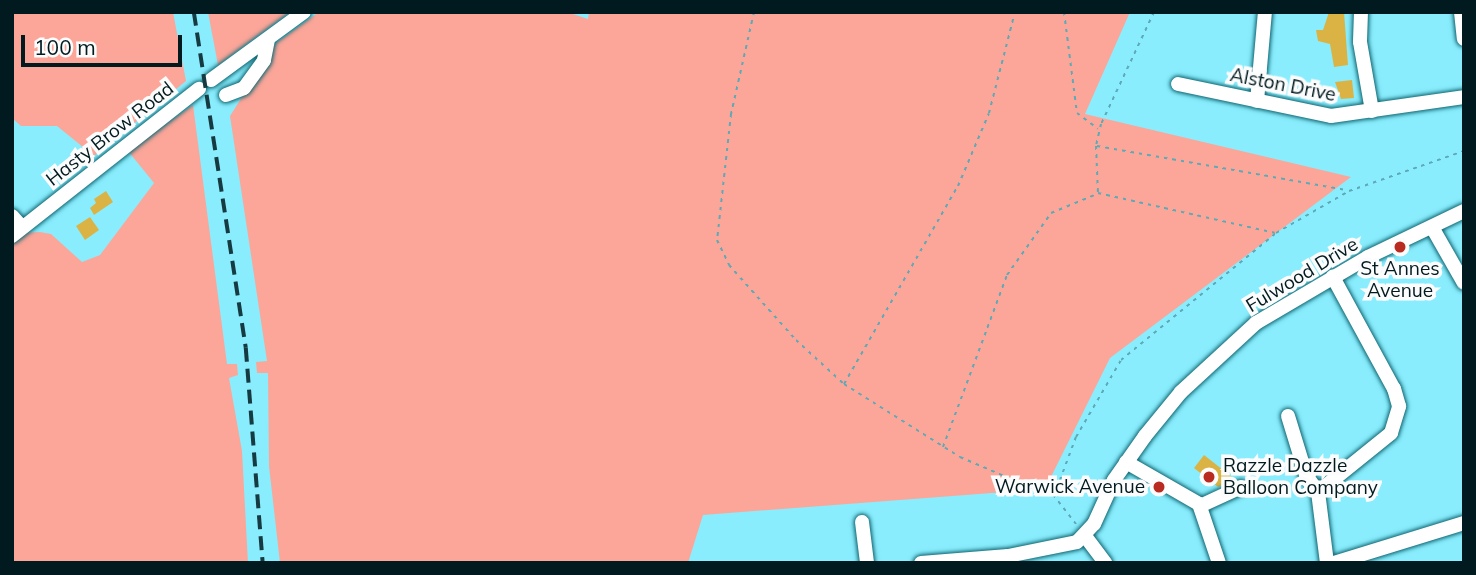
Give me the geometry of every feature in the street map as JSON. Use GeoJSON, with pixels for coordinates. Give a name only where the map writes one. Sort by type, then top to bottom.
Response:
{"type":"FeatureCollection","features":[{"type":"Feature","properties":{"kind":"street","name":"Hasty Brow Road"},"geometry":{"type":"LineString","coordinates":[[15,226],[304,12]]}},
{"type":"Feature","properties":{"kind":"street"},"geometry":{"type":"LineString","coordinates":[[1257,101],[1265,12]]}},
{"type":"Feature","properties":{"kind":"street"},"geometry":{"type":"LineString","coordinates":[[1361,12],[1360,42],[1372,111]]}},
{"type":"Feature","properties":{"kind":"street"},"geometry":{"type":"LineString","coordinates":[[1461,12],[1463,36]]}},
{"type":"Feature","properties":{"kind":"street"},"geometry":{"type":"LineString","coordinates":[[226,95],[244,88],[264,61],[268,39]]}},
{"type":"Feature","properties":{"kind":"street","name":"Alston Drive"},"geometry":{"type":"LineString","coordinates":[[1178,85],[1331,116],[1464,97]]}},
{"type":"Feature","properties":{"kind":"street","name":"Fulwood Drive"},"geometry":{"type":"LineString","coordinates":[[1085,536],[1126,463],[1181,392],[1228,347],[1256,323],[1333,277],[1464,211]]}},
{"type":"Feature","properties":{"kind":"street"},"geometry":{"type":"LineString","coordinates":[[1432,227],[1464,283]]}},
{"type":"Feature","properties":{"kind":"street"},"geometry":{"type":"LineString","coordinates":[[1318,492],[1379,444],[1398,420],[1394,389],[1333,277]]}},
{"type":"Feature","properties":{"kind":"street"},"geometry":{"type":"LineString","coordinates":[[1288,416],[1306,475],[1318,492],[1327,563]]}},
{"type":"Feature","properties":{"kind":"street"},"geometry":{"type":"LineString","coordinates":[[1126,463],[1188,494],[1200,506],[1219,563]]}},
{"type":"Feature","properties":{"kind":"street"},"geometry":{"type":"LineString","coordinates":[[1200,506],[1241,487]]}},
{"type":"Feature","properties":{"kind":"street"},"geometry":{"type":"LineString","coordinates":[[862,522],[867,563]]}},
{"type":"Feature","properties":{"kind":"street"},"geometry":{"type":"LineString","coordinates":[[1334,563],[1464,523]]}},
{"type":"Feature","properties":{"kind":"street"},"geometry":{"type":"LineString","coordinates":[[921,563],[1009,559],[1065,547],[1085,536],[1105,563]]}},
{"type":"Feature","properties":{"kind":"path"},"geometry":{"type":"LineString","coordinates":[[754,12],[731,114],[717,240],[729,265],[759,301],[844,384],[943,448],[1000,476],[1050,489],[1085,536]]}},
{"type":"Feature","properties":{"kind":"path"},"geometry":{"type":"LineString","coordinates":[[844,384],[958,186],[989,113],[1016,12]]}},
{"type":"Feature","properties":{"kind":"path"},"geometry":{"type":"LineString","coordinates":[[1064,12],[1077,113],[1100,130]]}},
{"type":"Feature","properties":{"kind":"path"},"geometry":{"type":"LineString","coordinates":[[1098,193],[1096,146],[1100,130],[1154,12]]}},
{"type":"Feature","properties":{"kind":"path"},"geometry":{"type":"LineString","coordinates":[[1096,146],[1349,191]]}},
{"type":"Feature","properties":{"kind":"path"},"geometry":{"type":"LineString","coordinates":[[1054,496],[1076,437],[1121,360],[1276,233],[1349,191],[1464,151]]}},
{"type":"Feature","properties":{"kind":"path"},"geometry":{"type":"LineString","coordinates":[[943,448],[1007,275],[1051,213],[1098,193],[1276,233]]}},
{"type":"Feature","properties":{"kind":"shaded area"},"geometry":{"type":"Polygon","coordinates":[[[12,12],[173,12],[186,81],[94,156],[57,126],[21,126],[12,118],[12,12]]]}},
{"type":"Feature","properties":{"kind":"shaded area"},"geometry":{"type":"Polygon","coordinates":[[[208,12],[290,12],[218,65],[208,12]]]}},
{"type":"Feature","properties":{"kind":"shaded area"},"geometry":{"type":"Polygon","coordinates":[[[319,12],[567,12],[588,19],[589,12],[1130,12],[1085,114],[1351,177],[1110,358],[1045,489],[703,515],[688,563],[280,563],[269,466],[268,373],[257,373],[256,362],[267,361],[230,116],[276,43],[319,12]]]}},
{"type":"Feature","properties":{"kind":"shaded area"},"geometry":{"type":"Polygon","coordinates":[[[193,105],[227,364],[237,364],[238,375],[229,378],[242,451],[248,563],[12,563],[12,244],[24,233],[40,232],[51,234],[82,262],[100,255],[154,183],[128,151],[193,105]]]}},
{"type":"Feature","properties":{"kind":"building"},"geometry":{"type":"Polygon","coordinates":[[[1329,12],[1344,12],[1348,65],[1334,67],[1330,44],[1318,41],[1316,30],[1323,30],[1329,12]]]}},
{"type":"Feature","properties":{"kind":"building"},"geometry":{"type":"Polygon","coordinates":[[[1352,80],[1354,98],[1341,99],[1335,82],[1352,80]]]}},
{"type":"Feature","properties":{"kind":"building"},"geometry":{"type":"Polygon","coordinates":[[[106,191],[113,202],[94,215],[90,208],[96,203],[94,199],[106,191]]]}},
{"type":"Feature","properties":{"kind":"building"},"geometry":{"type":"Polygon","coordinates":[[[90,217],[99,230],[85,240],[76,226],[90,217]]]}},
{"type":"Feature","properties":{"kind":"building"},"geometry":{"type":"Polygon","coordinates":[[[1204,455],[1232,477],[1228,483],[1218,487],[1194,468],[1204,455]]]}},
{"type":"Feature","properties":{"kind":"railway"},"geometry":{"type":"LineString","coordinates":[[194,12],[246,348],[263,563]]}},
{"type":"Feature","properties":{"kind":"place","name":"St Annes Avenue"},"geometry":{"type":"Point","coordinates":[1400,247]}},
{"type":"Feature","properties":{"kind":"place","name":"Razzle Dazzle Balloon Company"},"geometry":{"type":"Point","coordinates":[1209,477]}},
{"type":"Feature","properties":{"kind":"place","name":"Warwick Avenue"},"geometry":{"type":"Point","coordinates":[1159,487]}}]}
